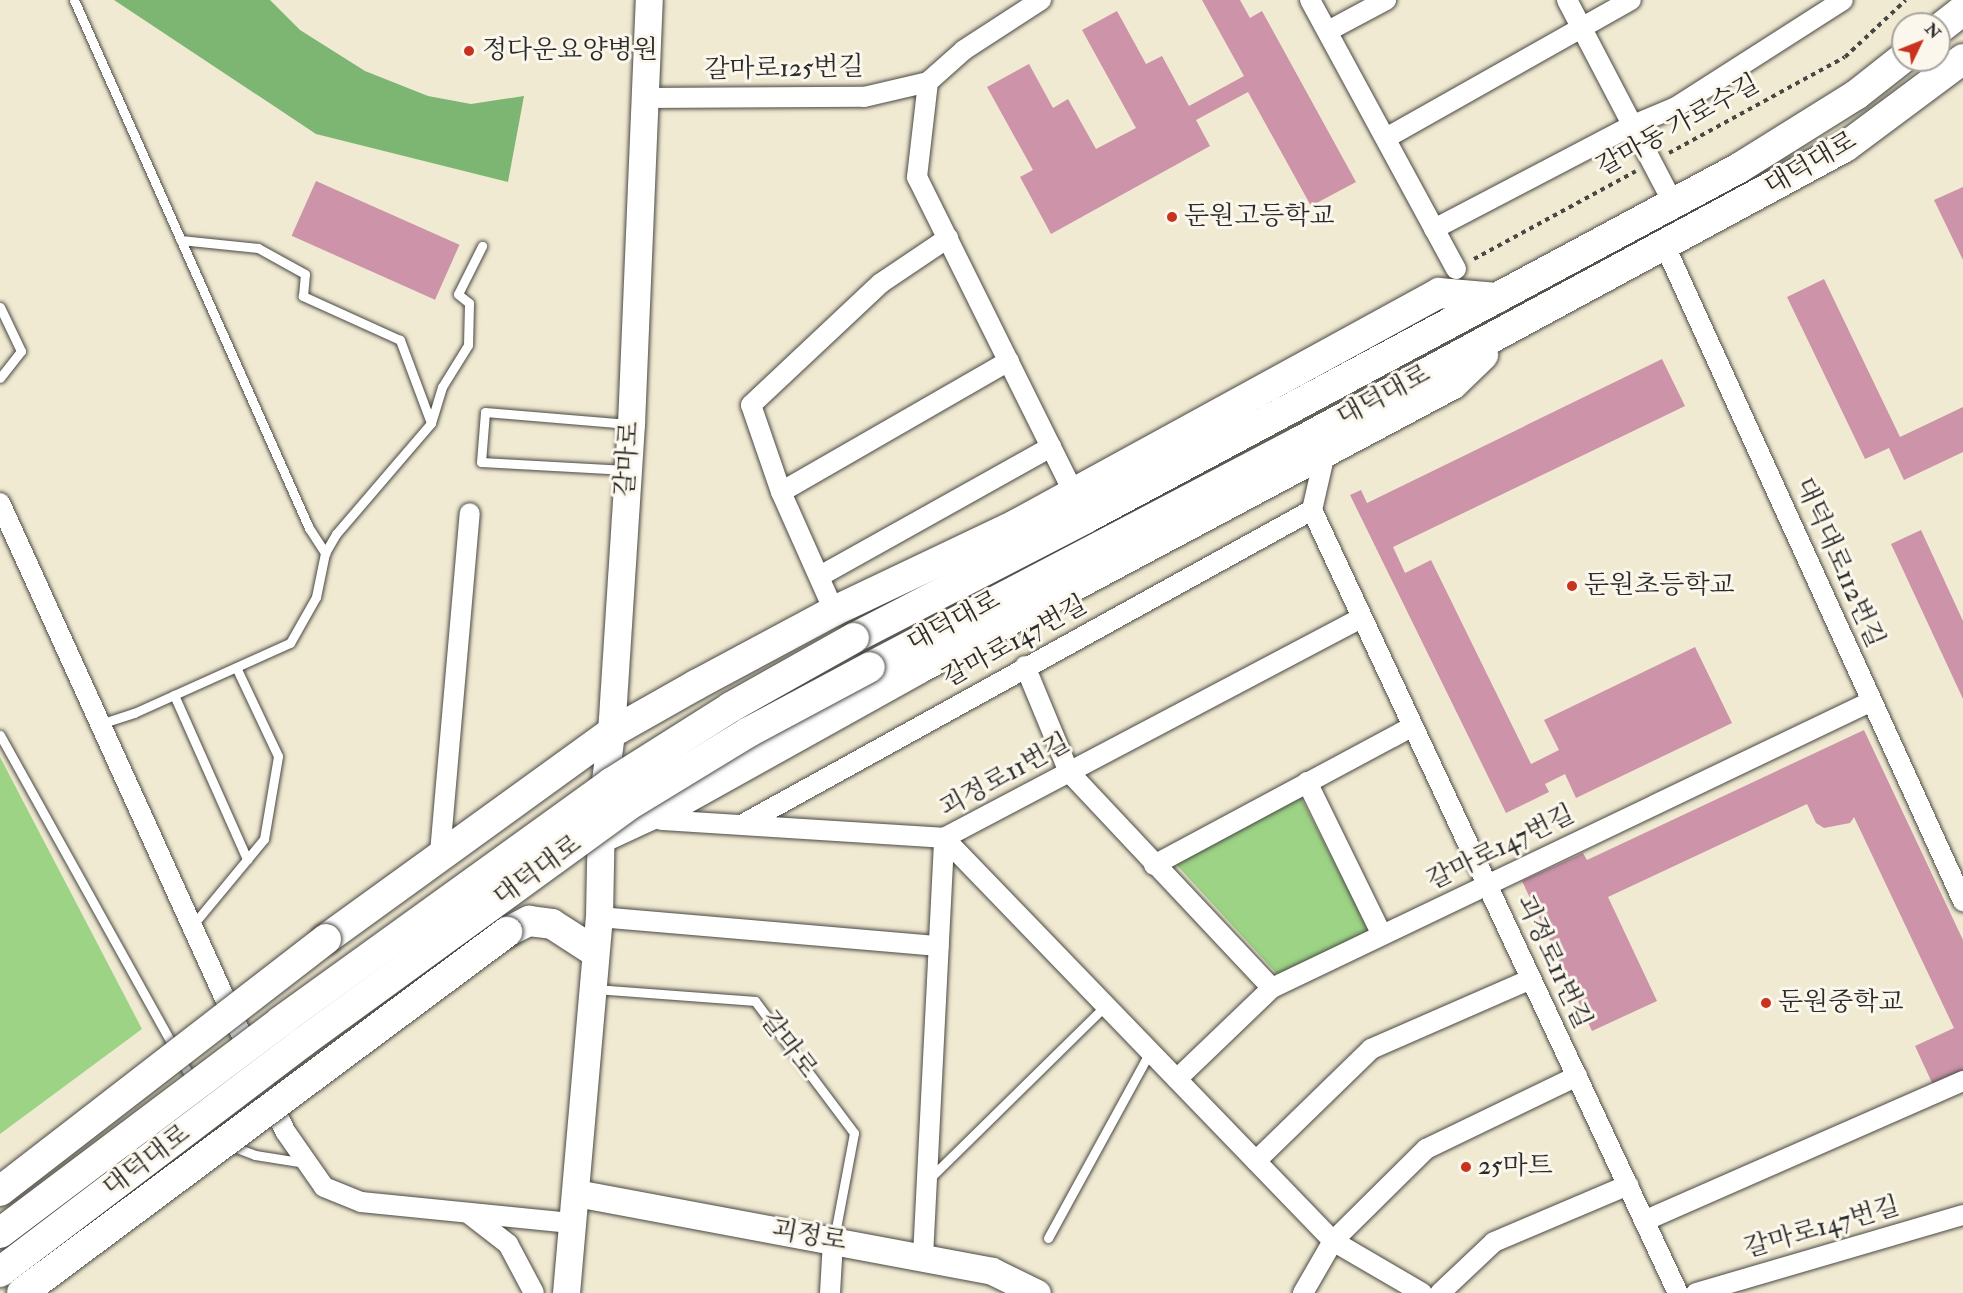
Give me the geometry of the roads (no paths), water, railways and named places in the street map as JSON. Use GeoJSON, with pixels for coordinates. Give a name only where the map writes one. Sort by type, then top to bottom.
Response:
{"type":"FeatureCollection","features":[{"type":"Feature","properties":{"kind":"main road","name":"갈마로"},"geometry":{"type":"LineString","coordinates":[[566,1293],[576,1193],[594,951],[599,917],[601,838],[611,733],[631,424],[649,0]]}},
{"type":"Feature","properties":{"kind":"main road"},"geometry":{"type":"LineString","coordinates":[[1951,20],[1963,10]]}},
{"type":"Feature","properties":{"kind":"main road","name":"대덕대로"},"geometry":{"type":"LineString","coordinates":[[0,1272],[303,1042],[626,807],[749,732],[1509,330],[1845,147],[1963,59]]}},
{"type":"Feature","properties":{"kind":"main road","name":"대덕대로"},"geometry":{"type":"LineString","coordinates":[[0,1233],[281,1021],[611,783],[732,707],[854,638],[1673,203],[1856,95],[1891,67]]}},
{"type":"Feature","properties":{"kind":"main road"},"geometry":{"type":"LineString","coordinates":[[0,1191],[440,853],[611,733],[834,611],[1017,524],[1439,293],[1497,298]]}},
{"type":"Feature","properties":{"kind":"main road"},"geometry":{"type":"LineString","coordinates":[[601,838],[683,800],[918,669],[1453,384],[1509,330]]}},
{"type":"Feature","properties":{"kind":"main road"},"geometry":{"type":"LineString","coordinates":[[1247,430],[1307,364]]}},
{"type":"Feature","properties":{"kind":"main road"},"geometry":{"type":"LineString","coordinates":[[22,1293],[507,932],[529,921],[552,924],[594,951]]}},
{"type":"Feature","properties":{"kind":"main road","name":"괴정로"},"geometry":{"type":"LineString","coordinates":[[576,1193],[992,1271],[1037,1293]]}},
{"type":"Feature","properties":{"kind":"street","name":"갈마로125번길"},"geometry":{"type":"LineString","coordinates":[[644,98],[864,97],[928,82],[964,50],[1041,0]]}},
{"type":"Feature","properties":{"kind":"street"},"geometry":{"type":"LineString","coordinates":[[1310,0],[1456,269]]}},
{"type":"Feature","properties":{"kind":"street"},"geometry":{"type":"LineString","coordinates":[[1328,31],[1386,0]]}},
{"type":"Feature","properties":{"kind":"street"},"geometry":{"type":"LineString","coordinates":[[1567,0],[1673,203]]}},
{"type":"Feature","properties":{"kind":"street"},"geometry":{"type":"LineString","coordinates":[[1386,138],[1631,0]]}},
{"type":"Feature","properties":{"kind":"street"},"geometry":{"type":"LineString","coordinates":[[1434,229],[1631,126],[1676,107],[1843,0]]}},
{"type":"Feature","properties":{"kind":"street"},"geometry":{"type":"LineString","coordinates":[[928,82],[917,177],[1074,492]]}},
{"type":"Feature","properties":{"kind":"street"},"geometry":{"type":"LineString","coordinates":[[834,611],[781,492],[751,405],[880,283],[948,238]]}},
{"type":"Feature","properties":{"kind":"street","name":"대덕대로112번길"},"geometry":{"type":"LineString","coordinates":[[1665,246],[1963,901]]}},
{"type":"Feature","properties":{"kind":"street"},"geometry":{"type":"LineString","coordinates":[[781,492],[1009,361]]}},
{"type":"Feature","properties":{"kind":"street"},"geometry":{"type":"LineString","coordinates":[[820,576],[1052,447]]}},
{"type":"Feature","properties":{"kind":"street"},"geometry":{"type":"LineString","coordinates":[[1312,510],[1325,453]]}},
{"type":"Feature","properties":{"kind":"street"},"geometry":{"type":"LineString","coordinates":[[0,503],[190,928],[285,1131],[305,1163],[324,1187],[361,1202],[572,1223]]}},
{"type":"Feature","properties":{"kind":"street","name":"갈마로147번길"},"geometry":{"type":"LineString","coordinates":[[745,823],[1024,666],[1312,510]]}},
{"type":"Feature","properties":{"kind":"street","name":"괴정로11번길"},"geometry":{"type":"LineString","coordinates":[[1312,510],[1411,727],[1678,1293]]}},
{"type":"Feature","properties":{"kind":"street"},"geometry":{"type":"LineString","coordinates":[[440,853],[470,513]]}},
{"type":"Feature","properties":{"kind":"street","name":"괴정로11번길"},"geometry":{"type":"LineString","coordinates":[[923,1257],[944,838],[1362,618]]}},
{"type":"Feature","properties":{"kind":"street"},"geometry":{"type":"LineString","coordinates":[[1024,666],[1069,772],[1272,988]]}},
{"type":"Feature","properties":{"kind":"street","name":"갈마로147번길"},"geometry":{"type":"LineString","coordinates":[[1177,1079],[1272,988],[1872,701]]}},
{"type":"Feature","properties":{"kind":"street"},"geometry":{"type":"LineString","coordinates":[[1154,865],[1411,727]]}},
{"type":"Feature","properties":{"kind":"street"},"geometry":{"type":"LineString","coordinates":[[1307,782],[1382,935]]}},
{"type":"Feature","properties":{"kind":"street"},"geometry":{"type":"LineString","coordinates":[[661,820],[745,823],[944,838],[1333,1241],[1422,1293]]}},
{"type":"Feature","properties":{"kind":"street"},"geometry":{"type":"LineString","coordinates":[[599,917],[939,946]]}},
{"type":"Feature","properties":{"kind":"street"},"geometry":{"type":"LineString","coordinates":[[1256,1161],[1371,1049],[1531,979]]}},
{"type":"Feature","properties":{"kind":"street"},"geometry":{"type":"LineString","coordinates":[[1303,1293],[1333,1241],[1426,1149],[1576,1076]]}},
{"type":"Feature","properties":{"kind":"street"},"geometry":{"type":"LineString","coordinates":[[1644,1221],[1963,1081]]}},
{"type":"Feature","properties":{"kind":"street"},"geometry":{"type":"LineString","coordinates":[[1440,1293],[1494,1242],[1628,1185]]}},
{"type":"Feature","properties":{"kind":"street"},"geometry":{"type":"LineString","coordinates":[[468,1213],[508,1244],[534,1293]]}},
{"type":"Feature","properties":{"kind":"street","name":"갈마로147번길"},"geometry":{"type":"LineString","coordinates":[[1696,1293],[1963,1215]]}},
{"type":"Feature","properties":{"kind":"street"},"geometry":{"type":"LineString","coordinates":[[830,1293],[833,1241]]}},
{"type":"Feature","properties":{"kind":"lane"},"geometry":{"type":"LineString","coordinates":[[74,0],[309,528],[325,553]]}},
{"type":"Feature","properties":{"kind":"lane"},"geometry":{"type":"LineString","coordinates":[[180,240],[258,248],[305,274],[303,296],[400,340],[431,423]]}},
{"type":"Feature","properties":{"kind":"lane"},"geometry":{"type":"LineString","coordinates":[[100,724],[174,695],[290,643],[316,597],[325,553],[336,534],[431,423],[442,387],[468,345],[469,303],[458,294],[482,246]]}},
{"type":"Feature","properties":{"kind":"lane"},"geometry":{"type":"LineString","coordinates":[[0,307],[21,351],[0,378]]}},
{"type":"Feature","properties":{"kind":"lane"},"geometry":{"type":"LineString","coordinates":[[627,471],[482,462],[485,412],[631,424]]}},
{"type":"Feature","properties":{"kind":"lane"},"geometry":{"type":"LineString","coordinates":[[190,928],[264,839],[278,756],[236,667]]}},
{"type":"Feature","properties":{"kind":"lane"},"geometry":{"type":"LineString","coordinates":[[174,695],[247,859]]}},
{"type":"Feature","properties":{"kind":"lane"},"geometry":{"type":"LineString","coordinates":[[0,735],[231,1148],[305,1163]]}},
{"type":"Feature","properties":{"kind":"lane","name":"갈마로"},"geometry":{"type":"LineString","coordinates":[[591,988],[755,1001],[854,1133],[833,1241]]}},
{"type":"Feature","properties":{"kind":"lane"},"geometry":{"type":"LineString","coordinates":[[927,1181],[1106,1005]]}},
{"type":"Feature","properties":{"kind":"lane"},"geometry":{"type":"LineString","coordinates":[[1048,1238],[1150,1052]]}},
{"type":"Feature","properties":{"kind":"place","name":"정다운요양병원"},"geometry":{"type":"Point","coordinates":[469,51]}},
{"type":"Feature","properties":{"kind":"place","name":"둔원고등학교"},"geometry":{"type":"Point","coordinates":[1172,217]}},
{"type":"Feature","properties":{"kind":"place","name":"둔원초등학교"},"geometry":{"type":"Point","coordinates":[1572,586]}},
{"type":"Feature","properties":{"kind":"place","name":"둔원중학교"},"geometry":{"type":"Point","coordinates":[1766,1003]}},
{"type":"Feature","properties":{"kind":"place","name":"25마트"},"geometry":{"type":"Point","coordinates":[1466,1167]}}]}
